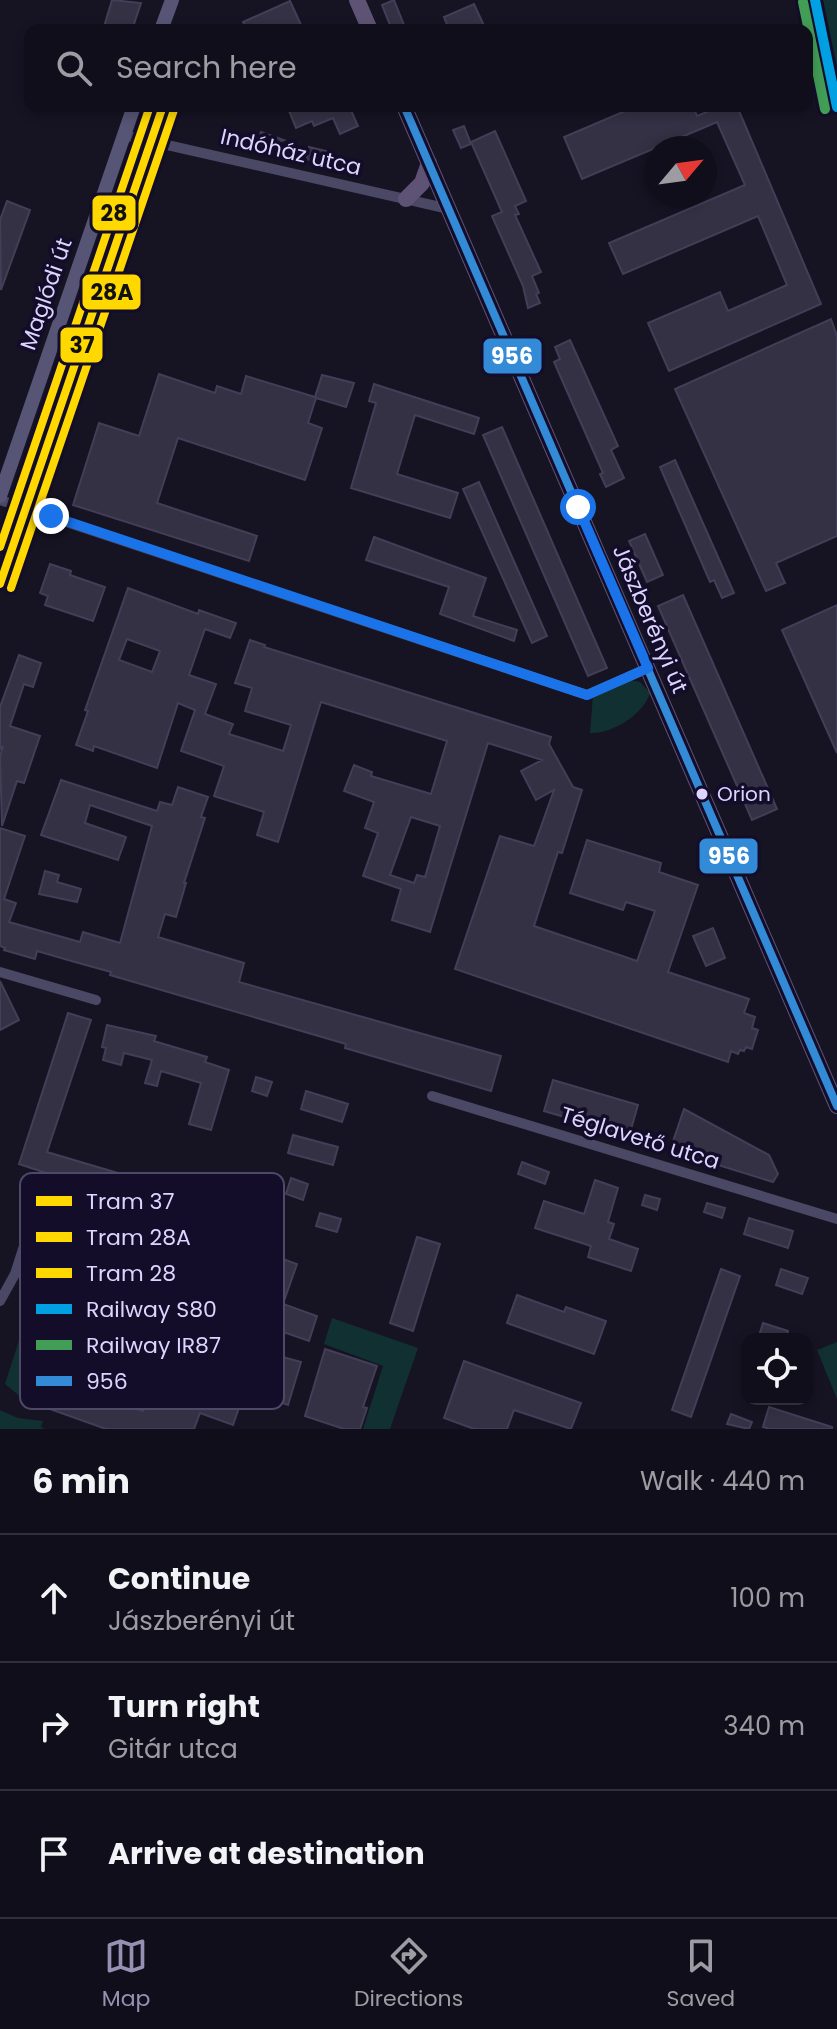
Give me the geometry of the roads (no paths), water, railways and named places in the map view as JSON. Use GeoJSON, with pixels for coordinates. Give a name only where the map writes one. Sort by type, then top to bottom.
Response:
{"type":"FeatureCollection","features":[{"type":"Feature","properties":{"kind":"main road"},"geometry":{"type":"LineString","coordinates":[[357,0],[367,24]]}},
{"type":"Feature","properties":{"kind":"main road","name":"Jászberényi út"},"geometry":{"type":"LineString","coordinates":[[407,112],[837,1106]]}},
{"type":"Feature","properties":{"kind":"main road"},"geometry":{"type":"LineString","coordinates":[[406,199],[422,183],[429,163]]}},
{"type":"Feature","properties":{"kind":"street"},"geometry":{"type":"LineString","coordinates":[[163,24],[172,0]]}},
{"type":"Feature","properties":{"kind":"street","name":"Maglódi út"},"geometry":{"type":"LineString","coordinates":[[0,498],[132,112]]}},
{"type":"Feature","properties":{"kind":"street","name":"Indóház utca"},"geometry":{"type":"LineString","coordinates":[[123,135],[449,209]]}},
{"type":"Feature","properties":{"kind":"street"},"geometry":{"type":"LineString","coordinates":[[0,498],[587,695],[648,668]]}},
{"type":"Feature","properties":{"kind":"street"},"geometry":{"type":"LineString","coordinates":[[0,972],[96,1000]]}},
{"type":"Feature","properties":{"kind":"street","name":"Téglavető utca"},"geometry":{"type":"LineString","coordinates":[[432,1096],[837,1219]]}},
{"type":"Feature","properties":{"kind":"street"},"geometry":{"type":"LineString","coordinates":[[0,1301],[20,1258]]}},
{"type":"Feature","properties":{"kind":"tram line","name":"28"},"geometry":{"type":"LineString","coordinates":[[0,547],[148,112]]}},
{"type":"Feature","properties":{"kind":"tram line","name":"37"},"geometry":{"type":"LineString","coordinates":[[0,584],[161,112]]}},
{"type":"Feature","properties":{"kind":"tram line","name":"28A"},"geometry":{"type":"LineString","coordinates":[[11,588],[173,112]]}},
{"type":"Feature","properties":{"kind":"rail line","name":"S80"},"geometry":{"type":"LineString","coordinates":[[815,0],[837,107]]}},
{"type":"Feature","properties":{"kind":"rail line","name":"IR87"},"geometry":{"type":"LineString","coordinates":[[803,2],[808,24]]}},
{"type":"Feature","properties":{"kind":"rail line","name":"IR87"},"geometry":{"type":"LineString","coordinates":[[813,51],[825,109]]}},
{"type":"Feature","properties":{"kind":"place","name":"Orion"},"geometry":{"type":"Point","coordinates":[702,794]}}]}
